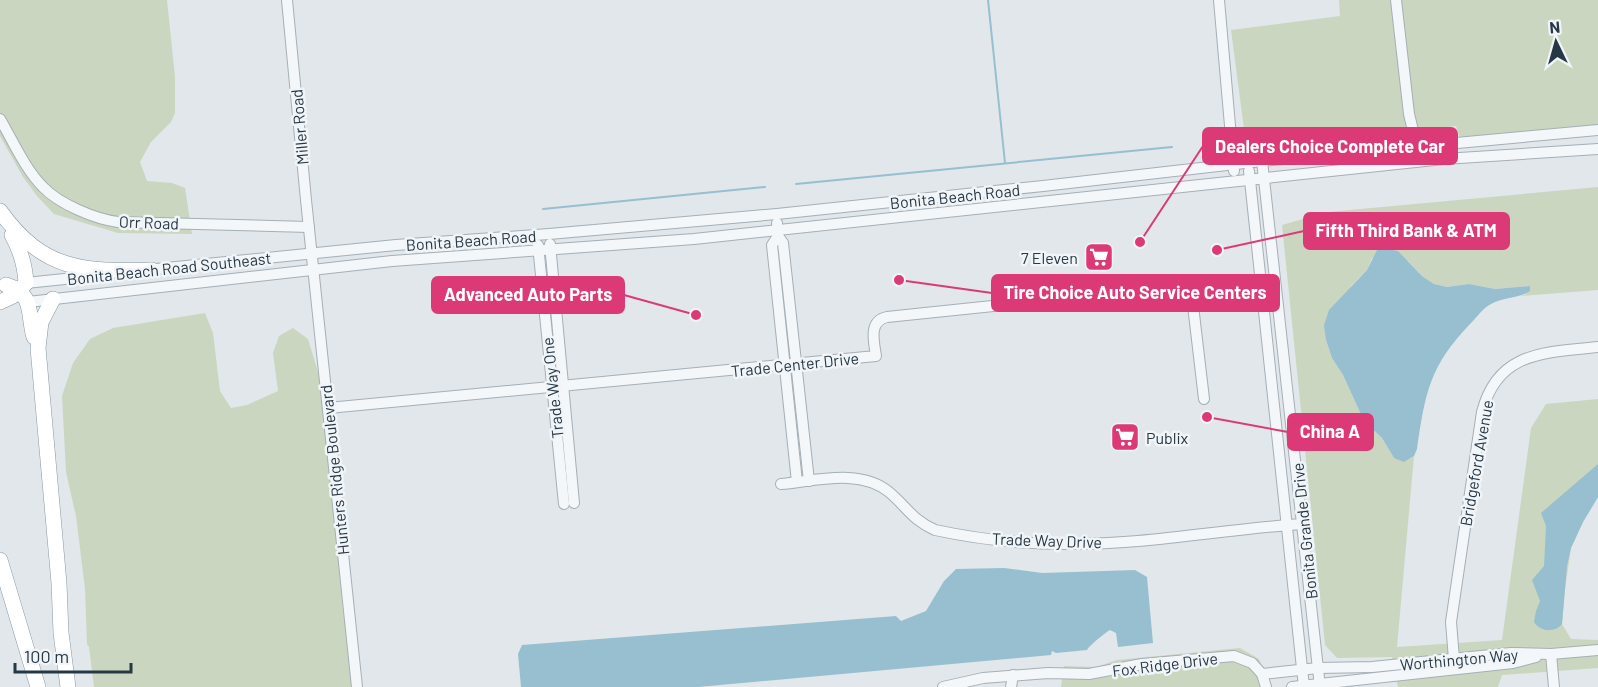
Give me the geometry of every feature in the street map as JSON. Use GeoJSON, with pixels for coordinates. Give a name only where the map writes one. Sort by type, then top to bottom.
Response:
{"type":"FeatureCollection","features":[{"type":"Feature","properties":{"kind":"highway"},"geometry":{"type":"LineString","coordinates":[[0,213],[30,246],[62,263],[102,271],[152,270]]}},
{"type":"Feature","properties":{"kind":"highway"},"geometry":{"type":"LineString","coordinates":[[0,213],[20,250],[25,265],[20,290],[38,348]]}},
{"type":"Feature","properties":{"kind":"highway"},"geometry":{"type":"LineString","coordinates":[[0,302],[20,290]]}},
{"type":"Feature","properties":{"kind":"highway"},"geometry":{"type":"LineString","coordinates":[[53,299],[41,322],[38,348],[58,571],[61,633],[68,687]]}},
{"type":"Feature","properties":{"kind":"highway"},"geometry":{"type":"LineString","coordinates":[[0,560],[38,687]]}},
{"type":"Feature","properties":{"kind":"street","name":"Miller Road"},"geometry":{"type":"LineString","coordinates":[[287,0],[312,253]]}},
{"type":"Feature","properties":{"kind":"street"},"geometry":{"type":"LineString","coordinates":[[1219,0],[1234,180]]}},
{"type":"Feature","properties":{"kind":"street"},"geometry":{"type":"LineString","coordinates":[[1396,0],[1409,114],[1418,147]]}},
{"type":"Feature","properties":{"kind":"street","name":"Orr Road"},"geometry":{"type":"LineString","coordinates":[[0,119],[42,186],[57,198],[100,219],[118,222],[309,227]]}},
{"type":"Feature","properties":{"kind":"street","name":"Bonita Beach Road"},"geometry":{"type":"LineString","coordinates":[[312,253],[777,214],[1262,160],[1598,130]]}},
{"type":"Feature","properties":{"kind":"street","name":"Bonita Beach Road"},"geometry":{"type":"LineString","coordinates":[[313,269],[431,258],[778,233],[1250,178],[1444,159],[1598,149]]}},
{"type":"Feature","properties":{"kind":"street","name":"Bonita Grande Drive"},"geometry":{"type":"LineString","coordinates":[[1262,160],[1320,685]]}},
{"type":"Feature","properties":{"kind":"street","name":"Bonita Grande Drive"},"geometry":{"type":"LineString","coordinates":[[1249,162],[1304,686]]}},
{"type":"Feature","properties":{"kind":"street"},"geometry":{"type":"LineString","coordinates":[[777,214],[778,233],[783,243],[809,481]]}},
{"type":"Feature","properties":{"kind":"street"},"geometry":{"type":"LineString","coordinates":[[778,233],[771,245],[797,482]]}},
{"type":"Feature","properties":{"kind":"street","name":"Trade Way One"},"geometry":{"type":"LineString","coordinates":[[537,235],[552,385],[569,504],[563,385],[549,234]]}},
{"type":"Feature","properties":{"kind":"street","name":"Bonita Beach Road Southeast"},"geometry":{"type":"LineString","coordinates":[[20,290],[152,270],[312,253]]}},
{"type":"Feature","properties":{"kind":"street","name":"Hunters Ridge Boulevard"},"geometry":{"type":"LineString","coordinates":[[312,253],[357,687]]}},
{"type":"Feature","properties":{"kind":"street","name":"Bonita Beach Road Southeast"},"geometry":{"type":"LineString","coordinates":[[20,290],[53,299],[313,269]]}},
{"type":"Feature","properties":{"kind":"street","name":"Trade Center Drive"},"geometry":{"type":"LineString","coordinates":[[328,408],[876,356],[874,329],[878,320],[887,317],[1181,287],[1189,291],[1192,297],[1204,399]]}},
{"type":"Feature","properties":{"kind":"street","name":"Bridgeford Avenue"},"geometry":{"type":"LineString","coordinates":[[1454,659],[1451,622],[1482,411],[1490,390],[1504,371],[1520,360],[1541,353],[1598,347]]}},
{"type":"Feature","properties":{"kind":"street","name":"Trade Way Drive"},"geometry":{"type":"LineString","coordinates":[[781,484],[856,478],[867,480],[889,492],[920,524],[935,530],[1033,543],[1066,544],[1143,540],[1303,524]]}},
{"type":"Feature","properties":{"kind":"street","name":"Worthington Way"},"geometry":{"type":"LineString","coordinates":[[1262,674],[1512,653],[1551,654],[1598,650]]}},
{"type":"Feature","properties":{"kind":"street"},"geometry":{"type":"LineString","coordinates":[[1551,654],[1554,687]]}},
{"type":"Feature","properties":{"kind":"street","name":"Worthington Way"},"geometry":{"type":"LineString","coordinates":[[1292,687],[1366,684],[1513,663],[1551,654]]}},
{"type":"Feature","properties":{"kind":"street","name":"Fox Ridge Drive"},"geometry":{"type":"LineString","coordinates":[[943,687],[963,681],[1013,675],[1089,674],[1142,664],[1234,656],[1252,663],[1262,674]]}},
{"type":"Feature","properties":{"kind":"street"},"geometry":{"type":"LineString","coordinates":[[1366,667],[1366,684]]}},
{"type":"Feature","properties":{"kind":"street"},"geometry":{"type":"LineString","coordinates":[[1262,674],[1266,687]]}},
{"type":"Feature","properties":{"kind":"street"},"geometry":{"type":"LineString","coordinates":[[1011,687],[1013,675]]}},
{"type":"Feature","properties":{"kind":"green space"},"geometry":{"type":"Polygon","coordinates":[[[0,0],[167,0],[175,77],[175,113],[171,122],[151,142],[140,162],[147,181],[172,183],[185,188],[192,234],[118,233],[54,214],[37,196],[23,177],[0,136],[0,0]]]}},
{"type":"Feature","properties":{"kind":"green space"},"geometry":{"type":"Polygon","coordinates":[[[1339,0],[1598,0],[1598,126],[1460,139],[1456,126],[1357,138],[1246,144],[1231,30],[1340,16],[1339,0]]]}},
{"type":"Feature","properties":{"kind":"green space"},"geometry":{"type":"Polygon","coordinates":[[[1598,187],[1598,290],[1520,296],[1526,294],[1530,286],[1495,289],[1469,284],[1447,287],[1434,284],[1422,276],[1408,261],[1372,258],[1367,270],[1351,286],[1326,340],[1332,358],[1343,375],[1364,421],[1382,438],[1394,458],[1410,459],[1414,456],[1397,647],[1502,640],[1531,428],[1546,404],[1598,399],[1598,497],[1571,548],[1562,624],[1571,639],[1598,640],[1598,668],[1502,675],[1498,687],[1398,687],[1392,657],[1337,658],[1325,645],[1282,225],[1328,212],[1598,187]]]}},
{"type":"Feature","properties":{"kind":"green space"},"geometry":{"type":"Polygon","coordinates":[[[205,313],[213,333],[220,391],[231,408],[247,405],[278,391],[273,353],[279,336],[293,328],[308,339],[324,392],[342,602],[354,687],[94,687],[87,644],[85,589],[76,516],[66,472],[62,396],[73,363],[90,339],[113,328],[205,313]]]}},
{"type":"Feature","properties":{"kind":"green space"},"geometry":{"type":"Polygon","coordinates":[[[1240,648],[1259,659],[1270,687],[1061,687],[1064,666],[1096,667],[1117,660],[1240,648]]]}},
{"type":"Feature","properties":{"kind":"water"},"geometry":{"type":"Polygon","coordinates":[[[1377,250],[1398,251],[1422,276],[1434,284],[1447,287],[1469,284],[1495,289],[1530,286],[1530,291],[1525,294],[1496,302],[1485,308],[1446,353],[1427,396],[1417,449],[1414,456],[1404,462],[1394,458],[1382,438],[1364,421],[1343,375],[1332,358],[1324,325],[1329,310],[1367,270],[1377,250]]]}},
{"type":"Feature","properties":{"kind":"water"},"geometry":{"type":"Polygon","coordinates":[[[1598,464],[1598,497],[1571,548],[1567,566],[1562,624],[1552,630],[1540,628],[1534,622],[1540,601],[1532,580],[1544,566],[1546,526],[1541,513],[1598,464]]]}},
{"type":"Feature","properties":{"kind":"water"},"geometry":{"type":"Polygon","coordinates":[[[1004,568],[1042,573],[1135,570],[1147,577],[1153,643],[1118,647],[1116,633],[1110,630],[1087,650],[1056,653],[1052,651],[1051,655],[698,687],[521,687],[518,654],[522,645],[896,616],[901,621],[926,611],[944,581],[956,569],[1004,568]]]}},
{"type":"Feature","properties":{"kind":"waterway"},"geometry":{"type":"LineString","coordinates":[[988,0],[1005,163]]}},
{"type":"Feature","properties":{"kind":"waterway"},"geometry":{"type":"LineString","coordinates":[[796,184],[1172,147]]}},
{"type":"Feature","properties":{"kind":"waterway"},"geometry":{"type":"LineString","coordinates":[[543,209],[765,187]]}},
{"type":"Feature","properties":{"kind":"place","name":"Dealers Choice Complete Car"},"geometry":{"type":"Point","coordinates":[1140,242]}},
{"type":"Feature","properties":{"kind":"place","name":"Fifth Third Bank & ATM"},"geometry":{"type":"Point","coordinates":[1217,250]}},
{"type":"Feature","properties":{"kind":"place","name":"7 Eleven"},"geometry":{"type":"Point","coordinates":[1099,257]}},
{"type":"Feature","properties":{"kind":"place","name":"Tire Choice Auto Service Centers"},"geometry":{"type":"Point","coordinates":[899,280]}},
{"type":"Feature","properties":{"kind":"place","name":"Advanced Auto Parts"},"geometry":{"type":"Point","coordinates":[696,315]}},
{"type":"Feature","properties":{"kind":"place","name":"China A"},"geometry":{"type":"Point","coordinates":[1207,417]}},
{"type":"Feature","properties":{"kind":"place","name":"Publix"},"geometry":{"type":"Point","coordinates":[1125,437]}}]}
